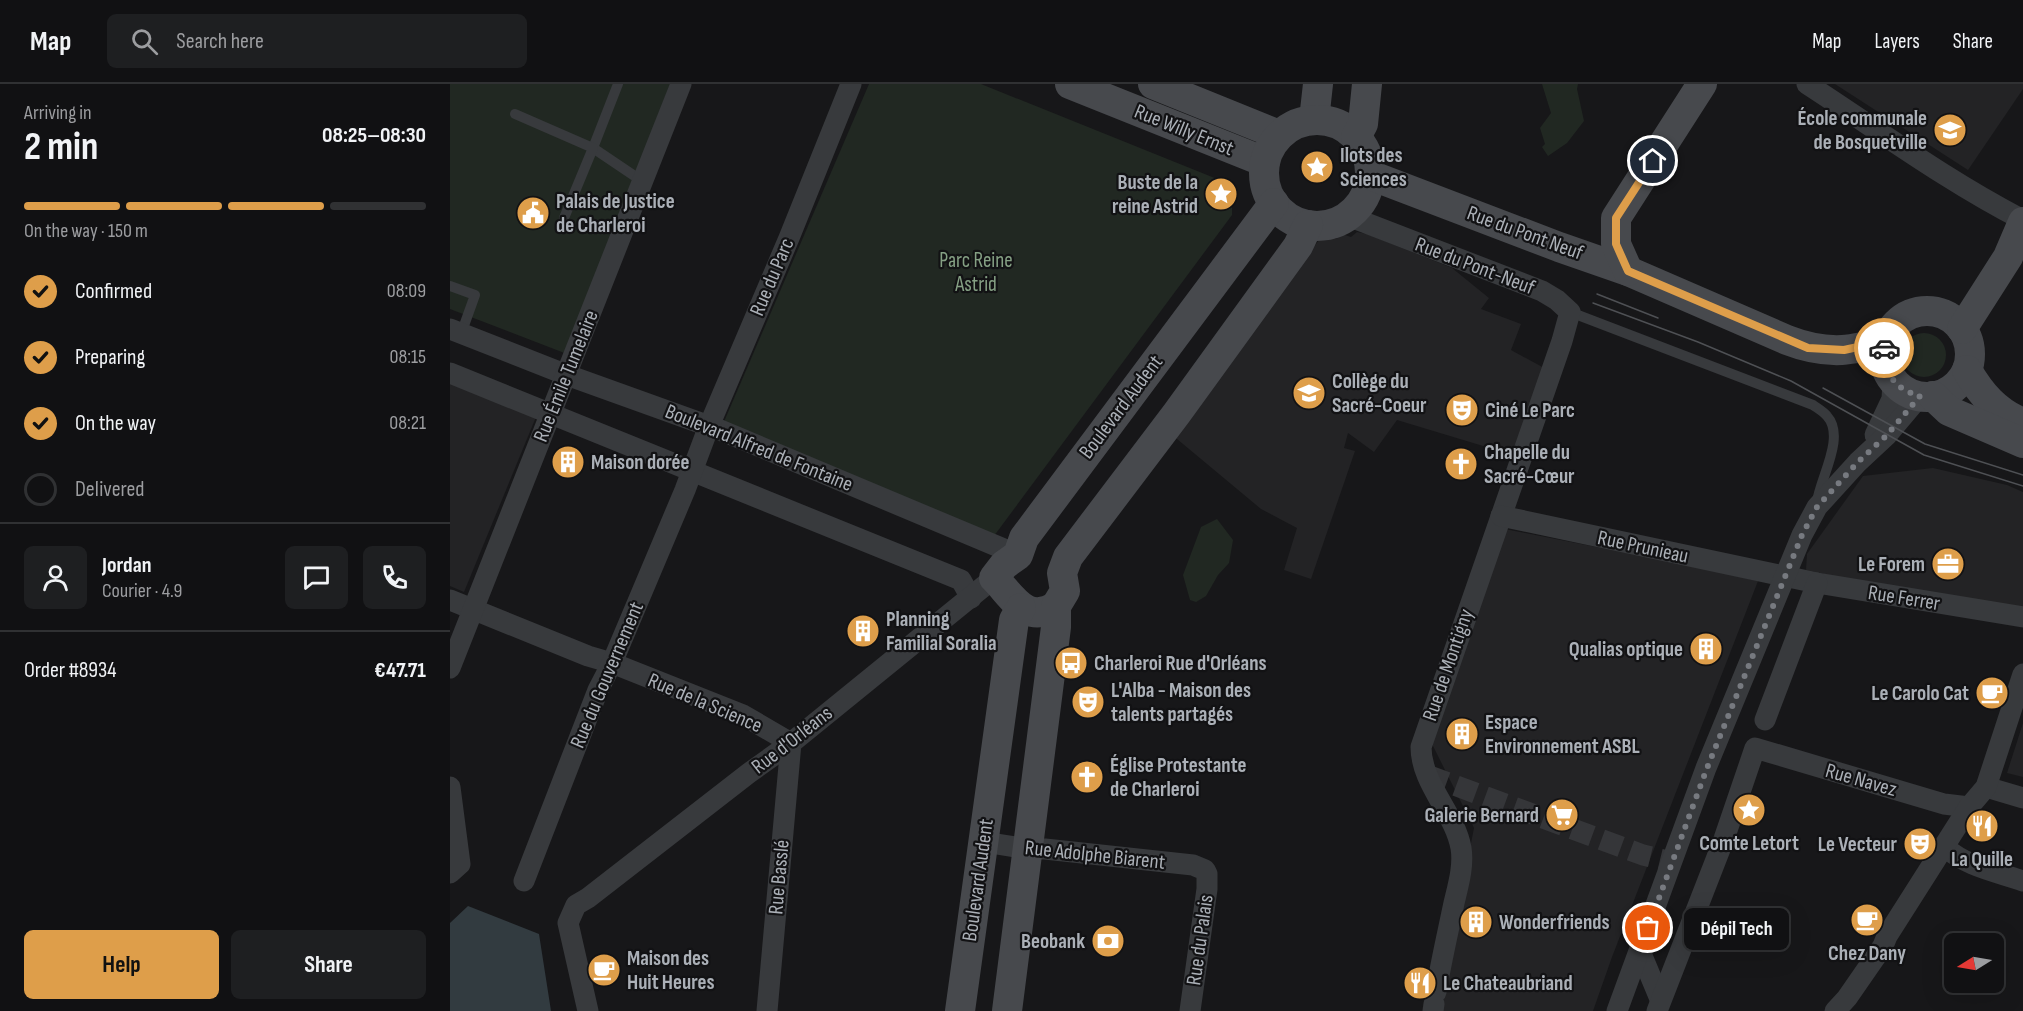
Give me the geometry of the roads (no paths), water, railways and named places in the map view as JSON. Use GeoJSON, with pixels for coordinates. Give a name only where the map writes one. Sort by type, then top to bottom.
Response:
{"type":"FeatureCollection","features":[{"type":"Feature","properties":{"kind":"main road","name":"Rue Willy Ernst"},"geometry":{"type":"LineString","coordinates":[[1070,84],[1265,162]]}},
{"type":"Feature","properties":{"kind":"main road","name":"Rue Willy Ernst"},"geometry":{"type":"LineString","coordinates":[[1153,84],[1279,135]]}},
{"type":"Feature","properties":{"kind":"main road"},"geometry":{"type":"LineString","coordinates":[[1314,120],[1318,84]]}},
{"type":"Feature","properties":{"kind":"main road"},"geometry":{"type":"LineString","coordinates":[[1356,136],[1363,124],[1367,84]]}},
{"type":"Feature","properties":{"kind":"main road"},"geometry":{"type":"LineString","coordinates":[[1569,250],[1604,230],[1616,218],[1702,84]]}},
{"type":"Feature","properties":{"kind":"main road"},"geometry":{"type":"LineString","coordinates":[[1314,120],[1328,121],[1344,127],[1356,136],[1368,157],[1370,175],[1362,201],[1348,216],[1334,223],[1308,225],[1292,219],[1274,203],[1266,184],[1265,162],[1279,135],[1295,124],[1314,120]]}},
{"type":"Feature","properties":{"kind":"main road","name":"Rue du Pont Neuf"},"geometry":{"type":"LineString","coordinates":[[1370,175],[1628,271],[1808,348],[1844,350],[1884,344]]}},
{"type":"Feature","properties":{"kind":"main road","name":"Boulevard Audent"},"geometry":{"type":"LineString","coordinates":[[994,578],[1018,555],[1024,538],[1274,203]]}},
{"type":"Feature","properties":{"kind":"main road"},"geometry":{"type":"LineString","coordinates":[[1616,218],[1616,244],[1628,271]]}},
{"type":"Feature","properties":{"kind":"main road"},"geometry":{"type":"LineString","coordinates":[[1953,321],[2008,257],[2023,221]]}},
{"type":"Feature","properties":{"kind":"main road"},"geometry":{"type":"LineString","coordinates":[[994,578],[1021,608],[1029,612],[1048,611],[1056,606],[1065,591],[1062,573],[1068,557],[1177,413],[1298,246],[1308,225]]}},
{"type":"Feature","properties":{"kind":"main road"},"geometry":{"type":"LineString","coordinates":[[1926,396],[1947,392],[1958,384],[1967,370],[1969,345],[1953,321],[1927,310],[1906,315],[1898,321],[1884,344],[1883,360],[1893,381],[1903,390],[1926,396],[1949,411],[2023,443]]}},
{"type":"Feature","properties":{"kind":"main road"},"geometry":{"type":"LineString","coordinates":[[1967,370],[1991,404],[2006,416],[2023,423]]}},
{"type":"Feature","properties":{"kind":"main road","name":"Boulevard Alfred de Fontaine"},"geometry":{"type":"LineString","coordinates":[[1018,555],[1032,559],[1044,559],[1055,564],[1062,573]]}},
{"type":"Feature","properties":{"kind":"main road"},"geometry":{"type":"LineString","coordinates":[[1007,1011],[1056,627],[1056,606]]}},
{"type":"Feature","properties":{"kind":"main road","name":"Boulevard Audent"},"geometry":{"type":"LineString","coordinates":[[960,1011],[1014,620],[1021,608]]}},
{"type":"Feature","properties":{"kind":"street","name":"Rue Émile Tumelaire"},"geometry":{"type":"LineString","coordinates":[[450,668],[681,84]]}},
{"type":"Feature","properties":{"kind":"street","name":"Rue du Parc"},"geometry":{"type":"LineString","coordinates":[[691,470],[851,84]]}},
{"type":"Feature","properties":{"kind":"street"},"geometry":{"type":"LineString","coordinates":[[1807,84],[1899,143],[1955,183],[2023,221]]}},
{"type":"Feature","properties":{"kind":"street","name":"Rue du Pont-Neuf"},"geometry":{"type":"LineString","coordinates":[[1348,216],[1542,291],[1557,300],[1570,312]]}},
{"type":"Feature","properties":{"kind":"street","name":"Rue de Montigny"},"geometry":{"type":"LineString","coordinates":[[1434,1002],[1462,855],[1458,838],[1427,775],[1421,747],[1562,341],[1570,312]]}},
{"type":"Feature","properties":{"kind":"street","name":"Boulevard Alfred de Fontaine"},"geometry":{"type":"LineString","coordinates":[[456,332],[709,426],[995,543],[1018,555]]}},
{"type":"Feature","properties":{"kind":"street"},"geometry":{"type":"LineString","coordinates":[[450,373],[961,580],[971,598]]}},
{"type":"Feature","properties":{"kind":"street"},"geometry":{"type":"LineString","coordinates":[[1869,452],[1892,399],[1893,381]]}},
{"type":"Feature","properties":{"kind":"street"},"geometry":{"type":"LineString","coordinates":[[1617,1011],[1707,768],[1802,535],[1817,507],[1926,396]]}},
{"type":"Feature","properties":{"kind":"street","name":"Rue du Gouvernement"},"geometry":{"type":"LineString","coordinates":[[524,881],[598,690],[612,663],[685,490],[691,470]]}},
{"type":"Feature","properties":{"kind":"street","name":"Rue Prunieau"},"geometry":{"type":"LineString","coordinates":[[1501,516],[1786,577]]}},
{"type":"Feature","properties":{"kind":"street","name":"Rue Ferrer"},"geometry":{"type":"LineString","coordinates":[[1786,577],[2023,617]]}},
{"type":"Feature","properties":{"kind":"street","name":"Rue d'Orléans"},"geometry":{"type":"LineString","coordinates":[[588,1011],[568,923],[576,905],[749,772],[791,743],[994,578]]}},
{"type":"Feature","properties":{"kind":"street"},"geometry":{"type":"LineString","coordinates":[[1765,720],[1817,584]]}},
{"type":"Feature","properties":{"kind":"street","name":"Rue de la Science"},"geometry":{"type":"LineString","coordinates":[[450,600],[743,715],[791,743]]}},
{"type":"Feature","properties":{"kind":"street"},"geometry":{"type":"LineString","coordinates":[[1835,1011],[1847,998],[1883,946],[1887,936],[1969,807],[1986,787],[2023,674]]}},
{"type":"Feature","properties":{"kind":"street","name":"Rue Basslé"},"geometry":{"type":"LineString","coordinates":[[767,1011],[791,743]]}},
{"type":"Feature","properties":{"kind":"street","name":"Rue Navez"},"geometry":{"type":"LineString","coordinates":[[1658,1005],[1724,839],[1755,748],[1944,804],[1969,807]]}},
{"type":"Feature","properties":{"kind":"street"},"geometry":{"type":"LineString","coordinates":[[450,787],[460,864],[450,873]]}},
{"type":"Feature","properties":{"kind":"street"},"geometry":{"type":"LineString","coordinates":[[1986,787],[2023,798]]}},
{"type":"Feature","properties":{"kind":"street","name":"Rue Adolphe Biarent"},"geometry":{"type":"LineString","coordinates":[[984,842],[1028,849],[1178,863],[1199,866],[1205,870]]}},
{"type":"Feature","properties":{"kind":"street"},"geometry":{"type":"LineString","coordinates":[[1945,847],[1964,860],[2023,881]]}},
{"type":"Feature","properties":{"kind":"street","name":"Rue du Palais"},"geometry":{"type":"LineString","coordinates":[[1190,1011],[1207,889],[1205,870]]}},
{"type":"Feature","properties":{"kind":"street"},"geometry":{"type":"LineString","coordinates":[[1640,951],[1658,1005]]}},
{"type":"Feature","properties":{"kind":"lane"},"geometry":{"type":"LineString","coordinates":[[564,218],[618,84]]}},
{"type":"Feature","properties":{"kind":"lane"},"geometry":{"type":"LineString","coordinates":[[515,114],[593,148],[642,181]]}},
{"type":"Feature","properties":{"kind":"lane"},"geometry":{"type":"LineString","coordinates":[[450,286],[475,295],[456,332]]}},
{"type":"Feature","properties":{"kind":"lane"},"geometry":{"type":"LineString","coordinates":[[1570,312],[1813,405],[1827,416],[1833,425],[1835,440],[1819,490],[1817,507]]}},
{"type":"Feature","properties":{"kind":"tunnel"},"geometry":{"type":"LineString","coordinates":[[1427,775],[1643,855],[1672,862]]}},
{"type":"Feature","properties":{"kind":"tram line"},"geometry":{"type":"LineString","coordinates":[[1597,294],[1658,318]]}},
{"type":"Feature","properties":{"kind":"tram line"},"geometry":{"type":"LineString","coordinates":[[1593,303],[1698,342],[1791,381],[1924,455],[2023,486]]}},
{"type":"Feature","properties":{"kind":"tram line"},"geometry":{"type":"LineString","coordinates":[[1823,388],[1925,444],[2023,475]]}},
{"type":"Feature","properties":{"kind":"place","name":"École communale de Bosquetville"},"geometry":{"type":"Point","coordinates":[1950,130]}},
{"type":"Feature","properties":{"kind":"place","name":"Ilots des Sciences"},"geometry":{"type":"Point","coordinates":[1317,167]}},
{"type":"Feature","properties":{"kind":"place","name":"Buste de la reine Astrid"},"geometry":{"type":"Point","coordinates":[1221,194]}},
{"type":"Feature","properties":{"kind":"place","name":"Palais de Justice de Charleroi"},"geometry":{"type":"Point","coordinates":[533,213]}},
{"type":"Feature","properties":{"kind":"place","name":"Collège du Sacré-Coeur"},"geometry":{"type":"Point","coordinates":[1309,393]}},
{"type":"Feature","properties":{"kind":"place","name":"Ciné Le Parc"},"geometry":{"type":"Point","coordinates":[1462,410]}},
{"type":"Feature","properties":{"kind":"place","name":"Maison dorée"},"geometry":{"type":"Point","coordinates":[568,462]}},
{"type":"Feature","properties":{"kind":"place","name":"Chapelle du Sacré-Cœur"},"geometry":{"type":"Point","coordinates":[1461,464]}},
{"type":"Feature","properties":{"kind":"place","name":"Le Forem"},"geometry":{"type":"Point","coordinates":[1948,564]}},
{"type":"Feature","properties":{"kind":"place","name":"Planning Familial Soralia"},"geometry":{"type":"Point","coordinates":[863,631]}},
{"type":"Feature","properties":{"kind":"place","name":"Qualias optique"},"geometry":{"type":"Point","coordinates":[1706,649]}},
{"type":"Feature","properties":{"kind":"place","name":"Charleroi Rue d'Orléans"},"geometry":{"type":"Point","coordinates":[1071,663]}},
{"type":"Feature","properties":{"kind":"place","name":"Le Carolo Cat"},"geometry":{"type":"Point","coordinates":[1992,693]}},
{"type":"Feature","properties":{"kind":"place","name":"L'Alba - Maison des talents partagés"},"geometry":{"type":"Point","coordinates":[1088,702]}},
{"type":"Feature","properties":{"kind":"place","name":"Espace Environnement ASBL"},"geometry":{"type":"Point","coordinates":[1462,734]}},
{"type":"Feature","properties":{"kind":"place","name":"Église Protestante de Charleroi"},"geometry":{"type":"Point","coordinates":[1087,777]}},
{"type":"Feature","properties":{"kind":"place","name":"Comte Letort"},"geometry":{"type":"Point","coordinates":[1749,810]}},
{"type":"Feature","properties":{"kind":"place","name":"Galerie Bernard"},"geometry":{"type":"Point","coordinates":[1562,815]}},
{"type":"Feature","properties":{"kind":"place","name":"La Quille"},"geometry":{"type":"Point","coordinates":[1982,826]}},
{"type":"Feature","properties":{"kind":"place","name":"Le Vecteur"},"geometry":{"type":"Point","coordinates":[1920,844]}},
{"type":"Feature","properties":{"kind":"place","name":"Chez Dany"},"geometry":{"type":"Point","coordinates":[1867,920]}},
{"type":"Feature","properties":{"kind":"place","name":"Wonderfriends"},"geometry":{"type":"Point","coordinates":[1476,922]}},
{"type":"Feature","properties":{"kind":"place","name":"Dépil Tech"},"geometry":{"type":"Point","coordinates":[1648,928]}},
{"type":"Feature","properties":{"kind":"place","name":"Beobank"},"geometry":{"type":"Point","coordinates":[1108,941]}},
{"type":"Feature","properties":{"kind":"place","name":"Maison des Huit Heures"},"geometry":{"type":"Point","coordinates":[604,970]}},
{"type":"Feature","properties":{"kind":"place","name":"Le Chateaubriand"},"geometry":{"type":"Point","coordinates":[1420,983]}},
{"type":"Feature","properties":{"kind":"park label","name":"Parc Reine Astrid"},"geometry":{"type":"Point","coordinates":[976,272]}}]}
